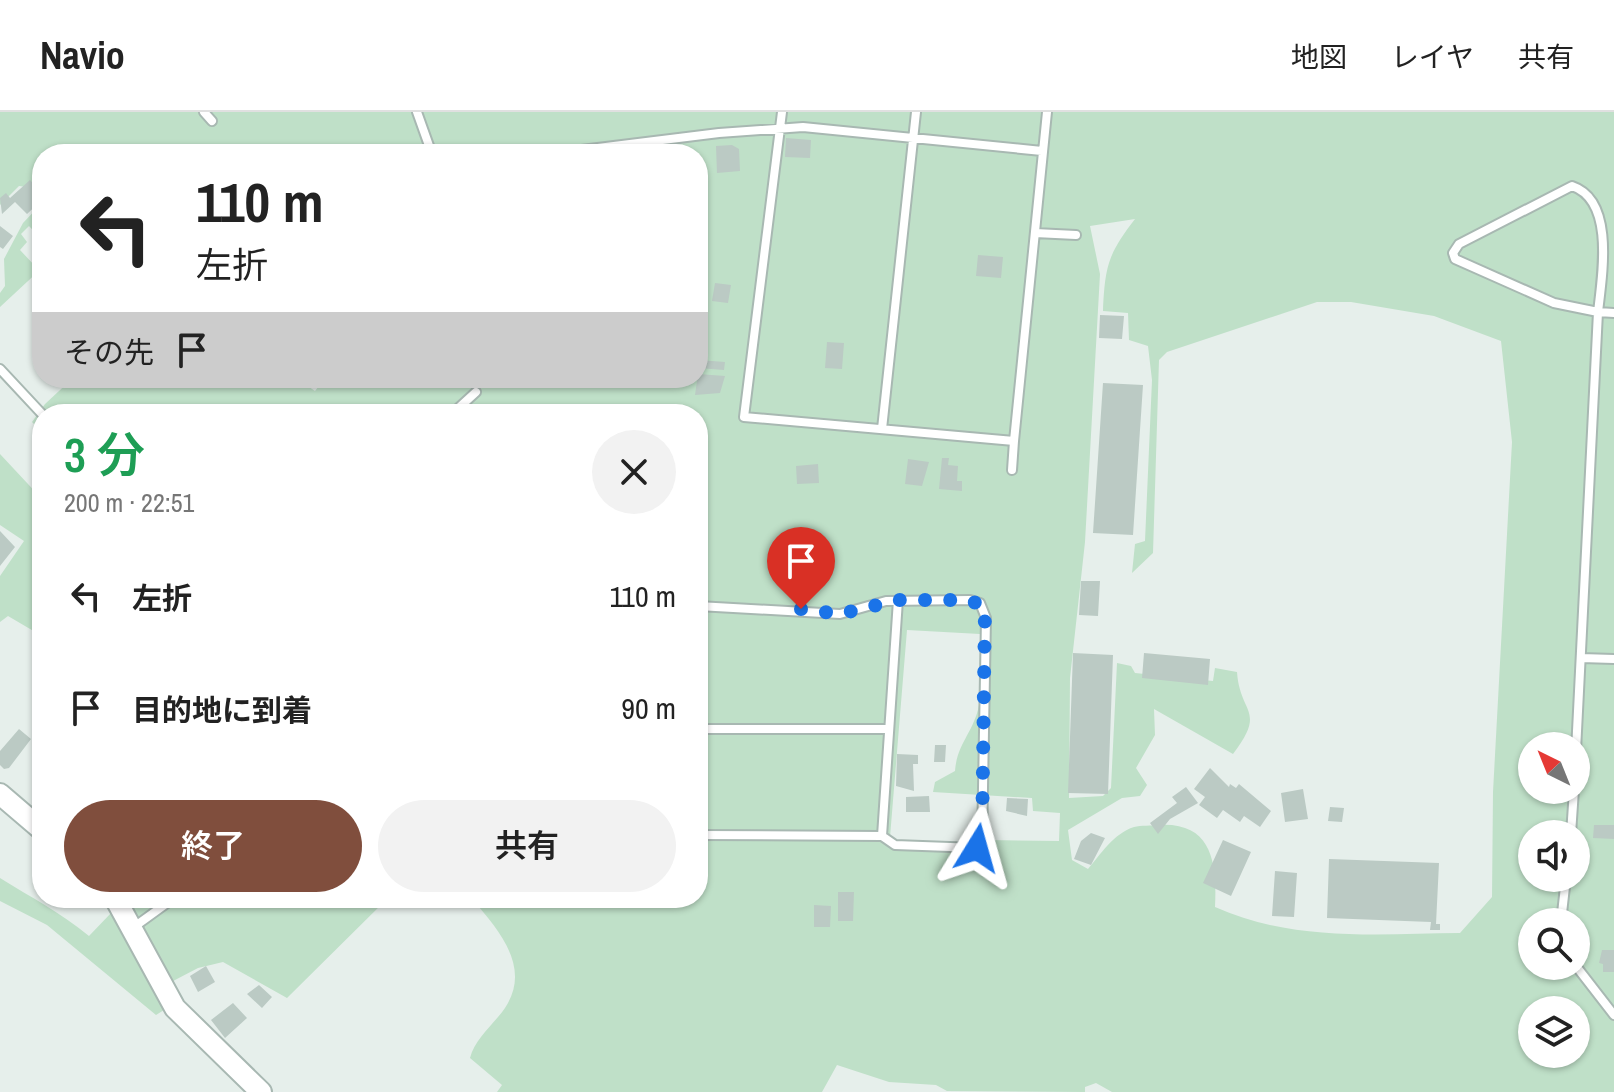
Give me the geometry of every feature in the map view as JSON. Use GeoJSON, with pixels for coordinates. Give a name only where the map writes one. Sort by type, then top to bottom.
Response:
{"type":"FeatureCollection","features":[{"type":"Feature","properties":{"kind":"street"},"geometry":{"type":"LineString","coordinates":[[0,794],[32,821]]}},
{"type":"Feature","properties":{"kind":"street"},"geometry":{"type":"LineString","coordinates":[[121,908],[175,1008],[261,1092]]}},
{"type":"Feature","properties":{"kind":"lane"},"geometry":{"type":"LineString","coordinates":[[204,112],[212,121]]}},
{"type":"Feature","properties":{"kind":"lane"},"geometry":{"type":"LineString","coordinates":[[417,112],[428,144]]}},
{"type":"Feature","properties":{"kind":"lane"},"geometry":{"type":"LineString","coordinates":[[782,112],[744,417],[1014,441]]}},
{"type":"Feature","properties":{"kind":"lane"},"geometry":{"type":"LineString","coordinates":[[882,429],[916,112]]}},
{"type":"Feature","properties":{"kind":"lane"},"geometry":{"type":"LineString","coordinates":[[1012,470],[1047,112]]}},
{"type":"Feature","properties":{"kind":"lane"},"geometry":{"type":"LineString","coordinates":[[637,144],[779,128],[913,136],[1042,151]]}},
{"type":"Feature","properties":{"kind":"lane"},"geometry":{"type":"LineString","coordinates":[[1577,732],[1598,312],[1608,232],[1604,208],[1590,192],[1572,186],[1454,248],[1455,259],[1554,303],[1598,312],[1614,313]]}},
{"type":"Feature","properties":{"kind":"lane"},"geometry":{"type":"LineString","coordinates":[[1035,233],[1076,235]]}},
{"type":"Feature","properties":{"kind":"lane"},"geometry":{"type":"LineString","coordinates":[[0,369],[33,404]]}},
{"type":"Feature","properties":{"kind":"lane"},"geometry":{"type":"LineString","coordinates":[[463,404],[476,392]]}},
{"type":"Feature","properties":{"kind":"lane"},"geometry":{"type":"LineString","coordinates":[[882,836],[898,600]]}},
{"type":"Feature","properties":{"kind":"lane"},"geometry":{"type":"LineString","coordinates":[[708,607],[840,614],[898,600],[970,600],[985,608],[982,844],[977,848],[895,845],[882,836],[708,835]]}},
{"type":"Feature","properties":{"kind":"lane"},"geometry":{"type":"LineString","coordinates":[[1581,658],[1614,659]]}},
{"type":"Feature","properties":{"kind":"lane"},"geometry":{"type":"LineString","coordinates":[[708,729],[888,729]]}},
{"type":"Feature","properties":{"kind":"lane"},"geometry":{"type":"LineString","coordinates":[[133,927],[160,908]]}},
{"type":"Feature","properties":{"kind":"lane"},"geometry":{"type":"LineString","coordinates":[[1587,980],[1614,1015]]}},
{"type":"Feature","properties":{"kind":"green space"},"geometry":{"type":"Polygon","coordinates":[[[0,112],[1614,112],[1614,1092],[1112,1092],[1096,1083],[1085,1087],[1085,1092],[947,1091],[936,1085],[889,1082],[837,1065],[822,1092],[497,1092],[502,1085],[470,1058],[478,1041],[509,1001],[515,970],[504,940],[479,908],[708,908],[708,404],[45,404],[62,388],[311,388],[315,391],[317,388],[708,388],[708,144],[32,144],[32,188],[19,186],[0,205],[0,112]],[[1135,219],[1090,226],[1100,274],[1085,542],[1070,678],[1069,798],[1103,796],[1111,788],[1117,663],[1131,666],[1135,673],[1213,681],[1215,668],[1237,672],[1250,720],[1233,754],[1154,709],[1155,735],[1136,768],[1147,785],[1140,796],[1122,798],[1068,830],[1072,860],[1088,869],[1108,845],[1127,830],[1140,826],[1177,826],[1191,830],[1208,849],[1215,876],[1215,907],[1275,926],[1305,931],[1336,934],[1460,933],[1492,897],[1493,792],[1512,442],[1501,341],[1434,316],[1351,302],[1317,302],[1167,352],[1159,360],[1153,553],[1132,573],[1135,544],[1145,541],[1152,380],[1148,346],[1129,340],[1128,313],[1103,311],[1110,261],[1135,219]],[[907,630],[890,837],[903,850],[976,853],[986,848],[988,840],[1059,841],[1060,813],[1033,811],[1032,798],[933,792],[935,782],[955,771],[959,753],[977,714],[981,688],[980,634],[907,630]]]}},
{"type":"Feature","properties":{"kind":"green space"},"geometry":{"type":"Polygon","coordinates":[[[32,214],[32,229],[29,226],[21,234],[27,242],[20,250],[32,263],[32,277],[0,307],[0,293],[5,286],[4,259],[23,223],[32,214]]]}},
{"type":"Feature","properties":{"kind":"green space"},"geometry":{"type":"Polygon","coordinates":[[[0,454],[32,488],[32,630],[8,616],[0,622],[0,576],[24,541],[0,525],[0,454]]]}},
{"type":"Feature","properties":{"kind":"green space"},"geometry":{"type":"Polygon","coordinates":[[[0,878],[32,897],[32,908],[50,908],[89,936],[112,912],[121,908],[378,908],[287,998],[223,962],[198,968],[154,991],[164,1010],[156,1015],[47,925],[0,901],[0,878]]]}},
{"type":"Feature","properties":{"kind":"building"},"geometry":{"type":"Polygon","coordinates":[[[786,138],[811,140],[810,158],[785,157],[786,138]]]}},
{"type":"Feature","properties":{"kind":"building"},"geometry":{"type":"Polygon","coordinates":[[[732,145],[739,149],[740,171],[717,173],[716,146],[732,145]]]}},
{"type":"Feature","properties":{"kind":"building"},"geometry":{"type":"Polygon","coordinates":[[[30,180],[32,182],[32,209],[27,214],[15,202],[2,214],[0,198],[6,193],[10,198],[30,180]]]}},
{"type":"Feature","properties":{"kind":"building"},"geometry":{"type":"Polygon","coordinates":[[[0,226],[13,236],[3,249],[0,247],[0,226]]]}},
{"type":"Feature","properties":{"kind":"building"},"geometry":{"type":"Polygon","coordinates":[[[978,255],[1003,257],[1001,278],[976,276],[978,255]]]}},
{"type":"Feature","properties":{"kind":"building"},"geometry":{"type":"Polygon","coordinates":[[[715,283],[731,285],[728,303],[712,301],[715,283]]]}},
{"type":"Feature","properties":{"kind":"building"},"geometry":{"type":"Polygon","coordinates":[[[1100,315],[1124,316],[1122,339],[1099,338],[1100,315]]]}},
{"type":"Feature","properties":{"kind":"building"},"geometry":{"type":"Polygon","coordinates":[[[827,342],[844,343],[842,369],[825,368],[827,342]]]}},
{"type":"Feature","properties":{"kind":"building"},"geometry":{"type":"Polygon","coordinates":[[[708,361],[725,362],[724,370],[708,369],[708,361]]]}},
{"type":"Feature","properties":{"kind":"building"},"geometry":{"type":"Polygon","coordinates":[[[708,375],[725,376],[720,393],[695,395],[696,388],[708,388],[708,375]]]}},
{"type":"Feature","properties":{"kind":"building"},"geometry":{"type":"Polygon","coordinates":[[[1103,383],[1143,385],[1133,535],[1093,533],[1103,383]]]}},
{"type":"Feature","properties":{"kind":"building"},"geometry":{"type":"Polygon","coordinates":[[[942,458],[949,458],[948,465],[958,466],[957,481],[962,481],[962,491],[939,489],[942,458]]]}},
{"type":"Feature","properties":{"kind":"building"},"geometry":{"type":"Polygon","coordinates":[[[908,459],[929,462],[922,486],[905,484],[908,459]]]}},
{"type":"Feature","properties":{"kind":"building"},"geometry":{"type":"Polygon","coordinates":[[[818,464],[819,483],[797,484],[796,466],[818,464]]]}},
{"type":"Feature","properties":{"kind":"building"},"geometry":{"type":"Polygon","coordinates":[[[0,531],[15,547],[0,566],[0,531]]]}},
{"type":"Feature","properties":{"kind":"building"},"geometry":{"type":"Polygon","coordinates":[[[1081,581],[1100,581],[1098,616],[1079,615],[1081,581]]]}},
{"type":"Feature","properties":{"kind":"building"},"geometry":{"type":"Polygon","coordinates":[[[1073,653],[1113,655],[1108,794],[1068,793],[1073,653]]]}},
{"type":"Feature","properties":{"kind":"building"},"geometry":{"type":"Polygon","coordinates":[[[1144,653],[1210,659],[1208,685],[1142,678],[1144,653]]]}},
{"type":"Feature","properties":{"kind":"building"},"geometry":{"type":"Polygon","coordinates":[[[19,729],[31,739],[9,768],[4,769],[0,765],[0,751],[19,729]]]}},
{"type":"Feature","properties":{"kind":"building"},"geometry":{"type":"Polygon","coordinates":[[[935,745],[946,745],[945,762],[934,762],[935,745]]]}},
{"type":"Feature","properties":{"kind":"building"},"geometry":{"type":"Polygon","coordinates":[[[897,754],[918,755],[918,764],[913,764],[914,791],[896,786],[897,754]]]}},
{"type":"Feature","properties":{"kind":"building"},"geometry":{"type":"Polygon","coordinates":[[[1210,768],[1229,787],[1230,784],[1236,788],[1239,784],[1271,811],[1260,827],[1244,816],[1240,822],[1223,810],[1217,818],[1199,805],[1205,797],[1194,789],[1210,768]]]}},
{"type":"Feature","properties":{"kind":"building"},"geometry":{"type":"Polygon","coordinates":[[[1186,787],[1198,803],[1170,819],[1158,834],[1150,823],[1177,803],[1172,797],[1186,787]]]}},
{"type":"Feature","properties":{"kind":"building"},"geometry":{"type":"Polygon","coordinates":[[[1303,789],[1308,819],[1285,822],[1281,793],[1303,789]]]}},
{"type":"Feature","properties":{"kind":"building"},"geometry":{"type":"Polygon","coordinates":[[[929,796],[930,812],[906,812],[906,797],[929,796]]]}},
{"type":"Feature","properties":{"kind":"building"},"geometry":{"type":"Polygon","coordinates":[[[1007,798],[1028,799],[1027,816],[1006,811],[1007,798]]]}},
{"type":"Feature","properties":{"kind":"building"},"geometry":{"type":"Polygon","coordinates":[[[1330,807],[1344,808],[1342,822],[1328,821],[1330,807]]]}},
{"type":"Feature","properties":{"kind":"building"},"geometry":{"type":"Polygon","coordinates":[[[1594,825],[1614,825],[1614,839],[1593,838],[1594,825]]]}},
{"type":"Feature","properties":{"kind":"building"},"geometry":{"type":"Polygon","coordinates":[[[1091,833],[1105,838],[1091,865],[1074,859],[1081,841],[1091,833]]]}},
{"type":"Feature","properties":{"kind":"building"},"geometry":{"type":"Polygon","coordinates":[[[1223,840],[1251,852],[1231,896],[1203,883],[1223,840]]]}},
{"type":"Feature","properties":{"kind":"building"},"geometry":{"type":"Polygon","coordinates":[[[1329,859],[1439,863],[1436,924],[1440,924],[1440,930],[1430,930],[1431,922],[1327,918],[1329,859]]]}},
{"type":"Feature","properties":{"kind":"building"},"geometry":{"type":"Polygon","coordinates":[[[1275,871],[1297,873],[1294,917],[1272,916],[1275,871]]]}},
{"type":"Feature","properties":{"kind":"building"},"geometry":{"type":"Polygon","coordinates":[[[838,892],[854,892],[853,921],[838,921],[838,892]]]}},
{"type":"Feature","properties":{"kind":"building"},"geometry":{"type":"Polygon","coordinates":[[[814,905],[831,906],[830,927],[814,927],[814,905]]]}},
{"type":"Feature","properties":{"kind":"building"},"geometry":{"type":"Polygon","coordinates":[[[1602,950],[1614,950],[1614,972],[1603,972],[1603,964],[1599,963],[1602,950]]]}},
{"type":"Feature","properties":{"kind":"building"},"geometry":{"type":"Polygon","coordinates":[[[206,966],[215,982],[198,992],[190,976],[206,966]]]}},
{"type":"Feature","properties":{"kind":"building"},"geometry":{"type":"Polygon","coordinates":[[[259,985],[272,997],[262,1008],[247,994],[259,985]]]}},
{"type":"Feature","properties":{"kind":"building"},"geometry":{"type":"Polygon","coordinates":[[[233,1003],[247,1018],[225,1038],[211,1020],[233,1003]]]}},
{"type":"Feature","properties":{"kind":"route"},"geometry":{"type":"LineString","coordinates":[[801,609],[840,614],[898,600],[970,600],[985,608],[982,844],[977,848]]}}]}
